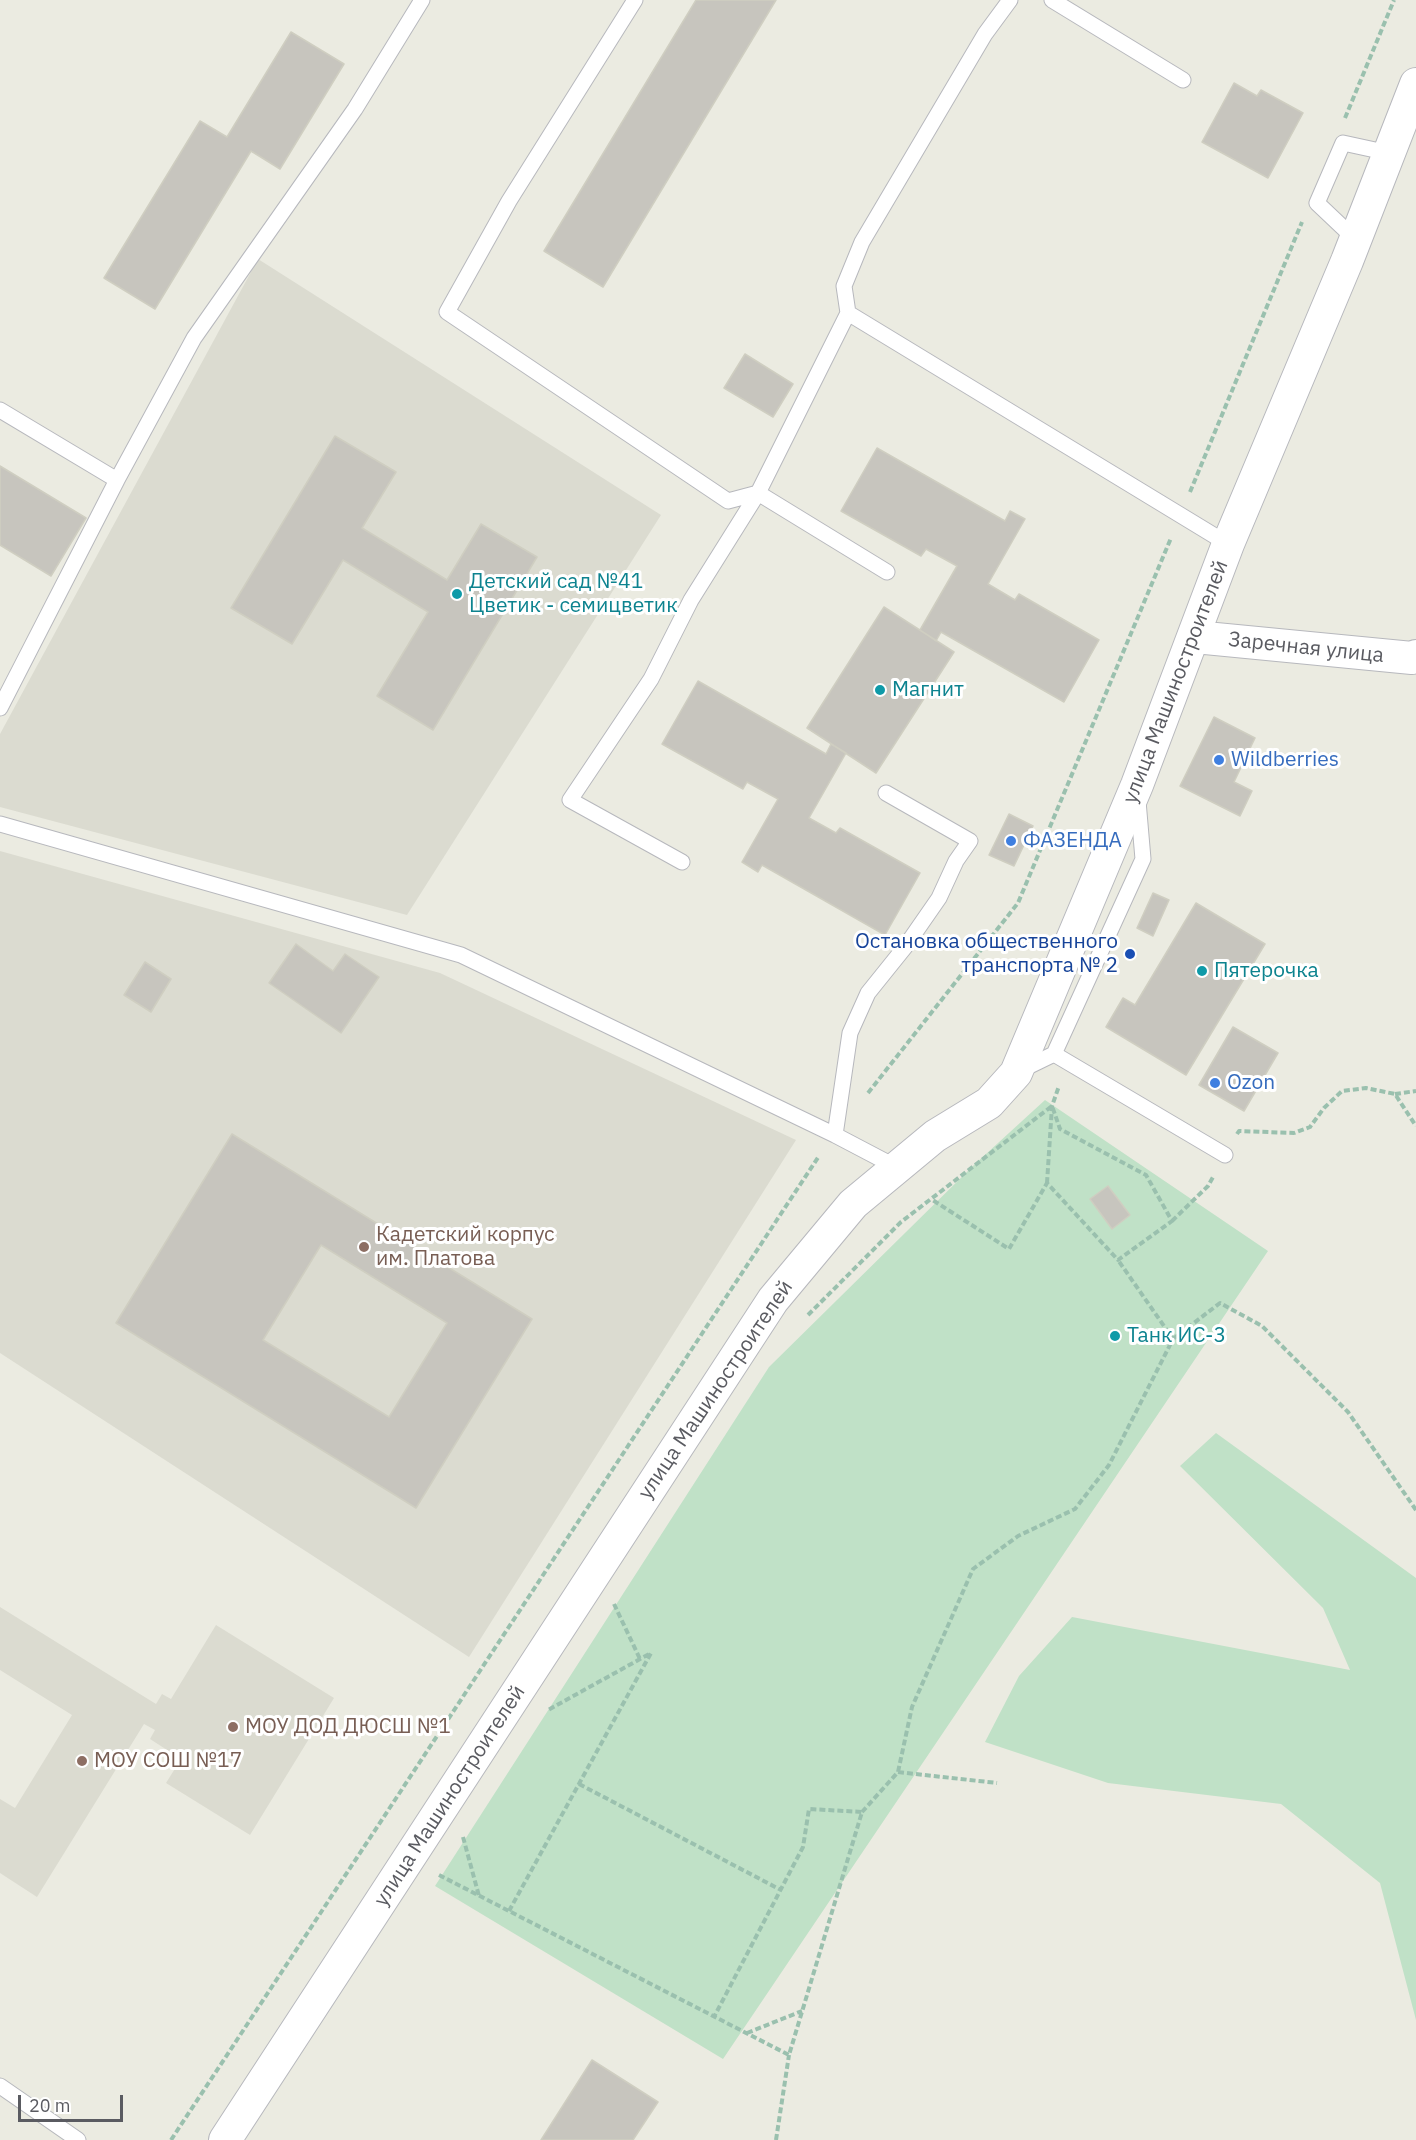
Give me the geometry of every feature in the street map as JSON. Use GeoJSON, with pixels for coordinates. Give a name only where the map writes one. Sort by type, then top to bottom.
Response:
{"type":"FeatureCollection","features":[{"type":"Feature","properties":{"kind":"street","name":"улица Машиностроителей"},"geometry":{"type":"LineString","coordinates":[[225,2140],[773,1300],[853,1204],[935,1136],[989,1103],[1016,1073],[1137,785],[1195,637],[1228,544],[1355,239],[1416,84]]}},
{"type":"Feature","properties":{"kind":"street","name":"Заречная улица"},"geometry":{"type":"LineString","coordinates":[[1195,637],[1412,658],[1416,656]]}},
{"type":"Feature","properties":{"kind":"lane"},"geometry":{"type":"LineString","coordinates":[[0,708],[117,480],[194,338],[355,109],[422,0]]}},
{"type":"Feature","properties":{"kind":"lane"},"geometry":{"type":"LineString","coordinates":[[635,0],[509,201],[447,312],[728,501],[758,492],[887,573]]}},
{"type":"Feature","properties":{"kind":"lane"},"geometry":{"type":"LineString","coordinates":[[682,862],[570,800],[651,680],[691,600],[758,492],[848,313],[844,286],[862,242],[985,34],[1010,0]]}},
{"type":"Feature","properties":{"kind":"lane"},"geometry":{"type":"LineString","coordinates":[[1052,0],[1183,80]]}},
{"type":"Feature","properties":{"kind":"lane"},"geometry":{"type":"LineString","coordinates":[[1355,239],[1317,203],[1343,143],[1389,153]]}},
{"type":"Feature","properties":{"kind":"lane"},"geometry":{"type":"LineString","coordinates":[[848,313],[1228,544]]}},
{"type":"Feature","properties":{"kind":"lane"},"geometry":{"type":"LineString","coordinates":[[0,410],[117,480]]}},
{"type":"Feature","properties":{"kind":"lane"},"geometry":{"type":"LineString","coordinates":[[1016,1073],[1054,1054],[1143,859],[1137,785]]}},
{"type":"Feature","properties":{"kind":"lane"},"geometry":{"type":"LineString","coordinates":[[835,1135],[850,1033],[868,993],[905,947],[939,898],[957,861],[970,842],[886,793]]}},
{"type":"Feature","properties":{"kind":"lane"},"geometry":{"type":"LineString","coordinates":[[0,824],[461,955],[897,1167]]}},
{"type":"Feature","properties":{"kind":"lane"},"geometry":{"type":"LineString","coordinates":[[1054,1054],[1225,1155]]}},
{"type":"Feature","properties":{"kind":"lane"},"geometry":{"type":"LineString","coordinates":[[1,2090],[78,2140]]}},
{"type":"Feature","properties":{"kind":"path"},"geometry":{"type":"LineString","coordinates":[[1344,121],[1394,0]]}},
{"type":"Feature","properties":{"kind":"path"},"geometry":{"type":"LineString","coordinates":[[171,2140],[835,1135],[1018,903],[1303,219]]}},
{"type":"Feature","properties":{"kind":"path"},"geometry":{"type":"LineString","coordinates":[[1118,1260],[1172,1221],[1208,1186],[1239,1131],[1294,1133],[1310,1127],[1323,1108],[1342,1091],[1366,1088],[1395,1094],[1416,1090]]}},
{"type":"Feature","properties":{"kind":"path"},"geometry":{"type":"LineString","coordinates":[[1395,1094],[1416,1126]]}},
{"type":"Feature","properties":{"kind":"path"},"geometry":{"type":"LineString","coordinates":[[800,1323],[901,1222],[1052,1106],[1060,1129],[1146,1175],[1172,1221]]}},
{"type":"Feature","properties":{"kind":"path"},"geometry":{"type":"LineString","coordinates":[[932,1199],[1009,1249],[1047,1183],[1118,1260],[1173,1339]]}},
{"type":"Feature","properties":{"kind":"path"},"geometry":{"type":"LineString","coordinates":[[776,2140],[789,2055],[862,1812],[898,1772],[912,1707],[973,1569],[1018,1536],[1075,1509],[1109,1465],[1173,1339],[1220,1303],[1262,1326],[1348,1412],[1416,1510]]}},
{"type":"Feature","properties":{"kind":"path"},"geometry":{"type":"LineString","coordinates":[[612,1599],[640,1659]]}},
{"type":"Feature","properties":{"kind":"path"},"geometry":{"type":"LineString","coordinates":[[509,1911],[651,1653],[541,1714]]}},
{"type":"Feature","properties":{"kind":"path"},"geometry":{"type":"LineString","coordinates":[[898,1772],[997,1783]]}},
{"type":"Feature","properties":{"kind":"path"},"geometry":{"type":"LineString","coordinates":[[579,1784],[781,1890]]}},
{"type":"Feature","properties":{"kind":"path"},"geometry":{"type":"LineString","coordinates":[[714,2017],[803,1847],[809,1809],[862,1812]]}},
{"type":"Feature","properties":{"kind":"path"},"geometry":{"type":"LineString","coordinates":[[462,1832],[479,1896]]}},
{"type":"Feature","properties":{"kind":"path"},"geometry":{"type":"LineString","coordinates":[[428,1869],[789,2055]]}},
{"type":"Feature","properties":{"kind":"path"},"geometry":{"type":"LineString","coordinates":[[746,2033],[802,2011]]}},
{"type":"Feature","properties":{"kind":"shaded area"},"geometry":{"type":"Polygon","coordinates":[[[258,259],[661,515],[407,915],[0,807],[0,734],[258,259]]]}},
{"type":"Feature","properties":{"kind":"shaded area","name":"Кадетский корпус им. Платова"},"geometry":{"type":"Polygon","coordinates":[[[0,851],[440,973],[796,1140],[469,1657],[0,1353],[0,851]]]}},
{"type":"Feature","properties":{"kind":"shaded area"},"geometry":{"type":"Polygon","coordinates":[[[0,1607],[156,1704],[162,1694],[171,1699],[216,1625],[334,1698],[250,1835],[166,1783],[181,1759],[150,1739],[155,1730],[144,1724],[37,1897],[0,1873],[0,1799],[15,1808],[72,1715],[0,1670],[0,1607]]]}},
{"type":"Feature","properties":{"kind":"green space"},"geometry":{"type":"Polygon","coordinates":[[[1045,1100],[1268,1251],[723,2059],[435,1886],[769,1367],[974,1165],[1045,1100]]]}},
{"type":"Feature","properties":{"kind":"green space"},"geometry":{"type":"Polygon","coordinates":[[[1216,1433],[1416,1578],[1416,2020],[1380,1883],[1281,1804],[1108,1783],[985,1742],[1019,1676],[1072,1617],[1350,1670],[1323,1608],[1180,1466],[1216,1433]]]}},
{"type":"Feature","properties":{"kind":"building"},"geometry":{"type":"Polygon","coordinates":[[[696,0],[776,0],[603,287],[544,251],[696,0]]]}},
{"type":"Feature","properties":{"kind":"building"},"geometry":{"type":"Polygon","coordinates":[[[291,32],[344,64],[280,169],[251,151],[155,309],[104,278],[200,121],[227,137],[291,32]]]}},
{"type":"Feature","properties":{"kind":"building"},"geometry":{"type":"Polygon","coordinates":[[[1234,83],[1257,96],[1261,90],[1303,113],[1268,178],[1202,142],[1234,83]]]}},
{"type":"Feature","properties":{"kind":"building"},"geometry":{"type":"Polygon","coordinates":[[[745,354],[793,384],[773,417],[724,388],[745,354]]]}},
{"type":"Feature","properties":{"kind":"building","name":"Детский сад №41 Цветик - семицветик"},"geometry":{"type":"Polygon","coordinates":[[[335,436],[396,472],[362,528],[447,580],[481,524],[537,557],[433,730],[377,696],[428,612],[343,560],[292,644],[231,608],[335,436]]]}},
{"type":"Feature","properties":{"kind":"building"},"geometry":{"type":"Polygon","coordinates":[[[877,448],[1005,521],[1010,511],[1025,519],[988,584],[1015,600],[1019,594],[1099,640],[1064,702],[941,632],[936,641],[920,630],[957,566],[926,549],[921,556],[841,511],[877,448]]]}},
{"type":"Feature","properties":{"kind":"building"},"geometry":{"type":"Polygon","coordinates":[[[0,466],[86,518],[51,576],[0,545],[0,466]]]}},
{"type":"Feature","properties":{"kind":"building","name":"Магнит"},"geometry":{"type":"Polygon","coordinates":[[[884,607],[954,652],[876,773],[807,728],[884,607]]]}},
{"type":"Feature","properties":{"kind":"building"},"geometry":{"type":"Polygon","coordinates":[[[698,681],[826,754],[831,744],[846,753],[809,818],[836,833],[840,828],[920,873],[885,935],[762,865],[758,872],[742,862],[778,799],[747,782],[743,789],[662,744],[698,681]]]}},
{"type":"Feature","properties":{"kind":"building","name":"Wildberries"},"geometry":{"type":"Polygon","coordinates":[[[1214,717],[1255,738],[1234,782],[1252,791],[1240,816],[1180,786],[1214,717]]]}},
{"type":"Feature","properties":{"kind":"building","name":"ФАЗЕНДА"},"geometry":{"type":"Polygon","coordinates":[[[1009,814],[1033,826],[1014,866],[989,855],[1009,814]]]}},
{"type":"Feature","properties":{"kind":"building"},"geometry":{"type":"Polygon","coordinates":[[[1153,893],[1169,900],[1153,936],[1137,928],[1153,893]]]}},
{"type":"Feature","properties":{"kind":"building","name":"Пятерочка"},"geometry":{"type":"Polygon","coordinates":[[[1196,903],[1265,944],[1186,1075],[1106,1027],[1123,998],[1135,1005],[1196,903]]]}},
{"type":"Feature","properties":{"kind":"building"},"geometry":{"type":"Polygon","coordinates":[[[296,944],[333,971],[345,954],[379,977],[341,1033],[269,983],[296,944]]]}},
{"type":"Feature","properties":{"kind":"building"},"geometry":{"type":"Polygon","coordinates":[[[145,962],[171,979],[151,1012],[124,995],[145,962]]]}},
{"type":"Feature","properties":{"kind":"building"},"geometry":{"type":"Polygon","coordinates":[[[1233,1027],[1278,1053],[1244,1111],[1199,1085],[1233,1027]]]}},
{"type":"Feature","properties":{"kind":"building"},"geometry":{"type":"Polygon","coordinates":[[[232,1134],[532,1319],[416,1508],[116,1323],[232,1134]],[[321,1245],[263,1340],[389,1417],[447,1323],[321,1245]]]}},
{"type":"Feature","properties":{"kind":"building"},"geometry":{"type":"Polygon","coordinates":[[[1108,1186],[1130,1215],[1112,1229],[1090,1199],[1108,1186]]]}},
{"type":"Feature","properties":{"kind":"building"},"geometry":{"type":"Polygon","coordinates":[[[592,2060],[658,2102],[633,2140],[541,2140],[592,2060]]]}},
{"type":"Feature","properties":{"kind":"place","name":"Детский сад №41 Цветик - семицветик"},"geometry":{"type":"Point","coordinates":[457,594]}},
{"type":"Feature","properties":{"kind":"place","name":"Магнит"},"geometry":{"type":"Point","coordinates":[880,690]}},
{"type":"Feature","properties":{"kind":"place","name":"Wildberries"},"geometry":{"type":"Point","coordinates":[1219,760]}},
{"type":"Feature","properties":{"kind":"place","name":"ФАЗЕНДА"},"geometry":{"type":"Point","coordinates":[1011,841]}},
{"type":"Feature","properties":{"kind":"place","name":"Остановка общественного транспорта № 2"},"geometry":{"type":"Point","coordinates":[1130,954]}},
{"type":"Feature","properties":{"kind":"place","name":"Пятерочка"},"geometry":{"type":"Point","coordinates":[1202,971]}},
{"type":"Feature","properties":{"kind":"place","name":"Ozon"},"geometry":{"type":"Point","coordinates":[1215,1083]}},
{"type":"Feature","properties":{"kind":"place","name":"Кадетский корпус им. Платова"},"geometry":{"type":"Point","coordinates":[364,1247]}},
{"type":"Feature","properties":{"kind":"place","name":"Танк ИС-3"},"geometry":{"type":"Point","coordinates":[1115,1336]}},
{"type":"Feature","properties":{"kind":"place","name":"МОУ ДОД ДЮСШ №1"},"geometry":{"type":"Point","coordinates":[233,1727]}},
{"type":"Feature","properties":{"kind":"place","name":"МОУ СОШ №17"},"geometry":{"type":"Point","coordinates":[82,1761]}}]}
